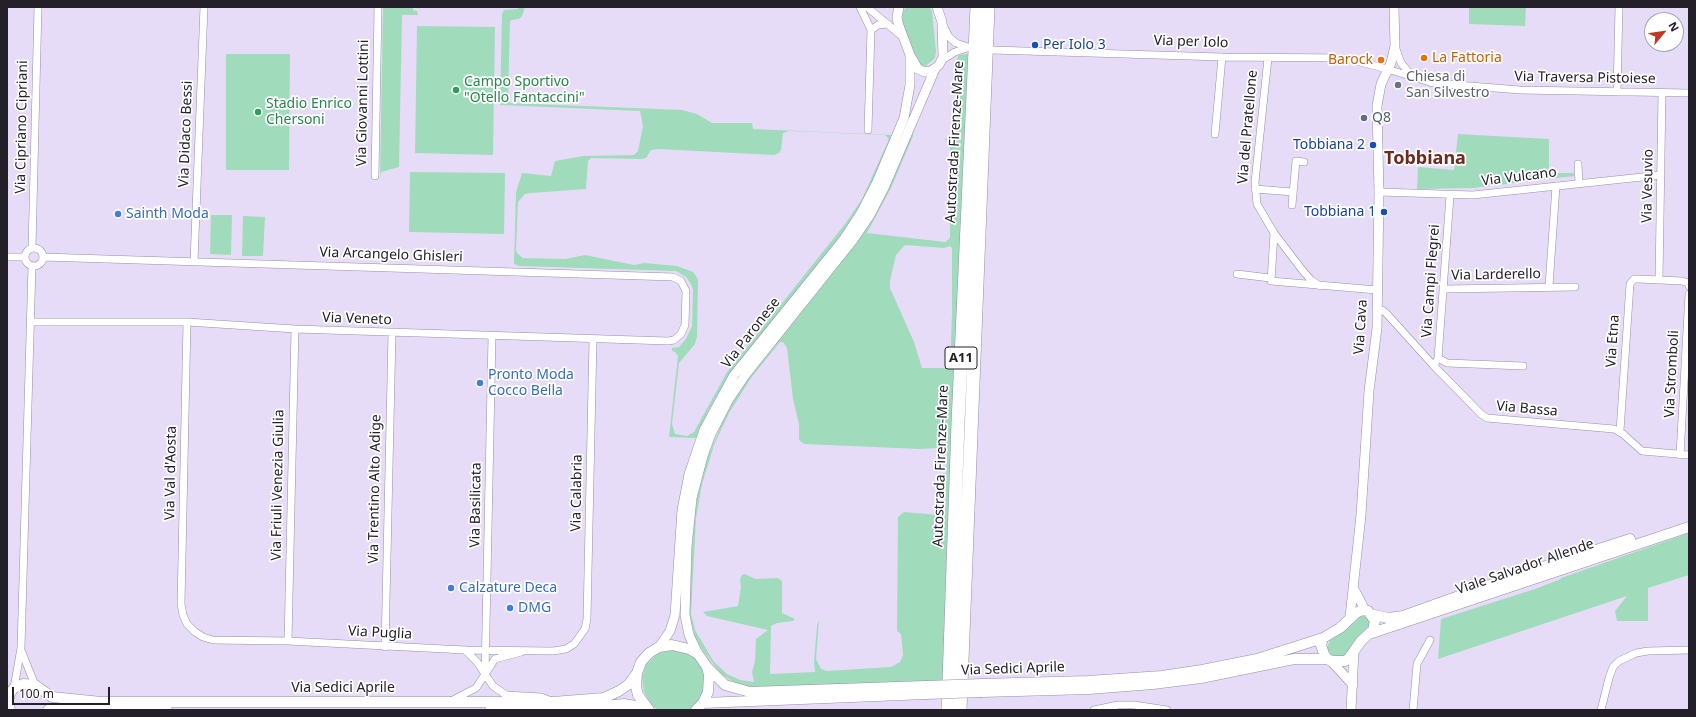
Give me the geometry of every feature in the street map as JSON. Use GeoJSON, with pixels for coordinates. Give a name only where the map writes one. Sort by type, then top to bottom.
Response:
{"type":"FeatureCollection","features":[{"type":"Feature","properties":{"kind":"highway","name":"Autostrada Firenze-Mare"},"geometry":{"type":"LineString","coordinates":[[948,710],[958,423],[977,7]]}},
{"type":"Feature","properties":{"kind":"highway","name":"Autostrada Firenze-Mare"},"geometry":{"type":"LineString","coordinates":[[960,710],[988,7]]}},
{"type":"Feature","properties":{"kind":"main road","name":"Viale Salvador Allende"},"geometry":{"type":"LineString","coordinates":[[1368,612],[1388,618],[1403,616],[1515,576],[1689,520]]}},
{"type":"Feature","properties":{"kind":"main road","name":"Viale Salvador Allende"},"geometry":{"type":"LineString","coordinates":[[1369,634],[1689,527]]}},
{"type":"Feature","properties":{"kind":"main road"},"geometry":{"type":"LineString","coordinates":[[1368,612],[1375,624],[1369,634]]}},
{"type":"Feature","properties":{"kind":"main road","name":"Via Sedici Aprile"},"geometry":{"type":"LineString","coordinates":[[698,654],[707,667],[725,685],[750,692],[982,688],[1162,676],[1244,662],[1289,650],[1323,638],[1340,628],[1356,613],[1368,612]]}},
{"type":"Feature","properties":{"kind":"main road","name":"Via Sedici Aprile"},"geometry":{"type":"LineString","coordinates":[[982,688],[1089,689],[1153,684],[1201,678],[1294,659],[1345,661],[1369,634]]}},
{"type":"Feature","properties":{"kind":"main road"},"geometry":{"type":"LineString","coordinates":[[1323,638],[1322,650],[1330,660]]}},
{"type":"Feature","properties":{"kind":"main road"},"geometry":{"type":"LineString","coordinates":[[659,647],[672,645],[683,646],[698,654]]}},
{"type":"Feature","properties":{"kind":"main road","name":"Via Sedici Aprile"},"geometry":{"type":"LineString","coordinates":[[10,692],[23,684],[39,688],[52,697],[101,702],[553,702],[604,698],[619,691],[629,684],[637,673],[645,657],[659,647]]}},
{"type":"Feature","properties":{"kind":"main road","name":"Via Sedici Aprile"},"geometry":{"type":"LineString","coordinates":[[707,667],[710,685],[700,706],[926,690]]}},
{"type":"Feature","properties":{"kind":"main road"},"geometry":{"type":"LineString","coordinates":[[637,673],[637,691],[648,709]]}},
{"type":"Feature","properties":{"kind":"main road"},"geometry":{"type":"LineString","coordinates":[[39,688],[46,700],[46,710],[53,708],[167,710]]}},
{"type":"Feature","properties":{"kind":"main road"},"geometry":{"type":"LineString","coordinates":[[10,692],[8,702],[10,710]]}},
{"type":"Feature","properties":{"kind":"main road"},"geometry":{"type":"LineString","coordinates":[[490,710],[596,707],[624,704],[648,709]]}},
{"type":"Feature","properties":{"kind":"street","name":"Via Cipriano Cipriani"},"geometry":{"type":"LineString","coordinates":[[32,248],[38,7]]}},
{"type":"Feature","properties":{"kind":"street","name":"Via Didaco Bessi"},"geometry":{"type":"LineString","coordinates":[[194,262],[204,7]]}},
{"type":"Feature","properties":{"kind":"street","name":"Via Giovanni Lottini"},"geometry":{"type":"LineString","coordinates":[[375,176],[378,7]]}},
{"type":"Feature","properties":{"kind":"street"},"geometry":{"type":"LineString","coordinates":[[860,7],[871,30],[868,130]]}},
{"type":"Feature","properties":{"kind":"street"},"geometry":{"type":"LineString","coordinates":[[867,7],[904,38]]}},
{"type":"Feature","properties":{"kind":"street"},"geometry":{"type":"LineString","coordinates":[[900,7],[897,18],[915,65],[921,71],[930,71],[935,69]]}},
{"type":"Feature","properties":{"kind":"street"},"geometry":{"type":"LineString","coordinates":[[937,7],[949,37],[956,43],[968,47],[955,52],[942,60]]}},
{"type":"Feature","properties":{"kind":"street","name":"Via Cava"},"geometry":{"type":"LineString","coordinates":[[1350,617],[1354,589],[1377,310],[1379,192],[1377,106],[1381,84],[1391,63],[1395,46],[1394,7]]}},
{"type":"Feature","properties":{"kind":"street"},"geometry":{"type":"LineString","coordinates":[[1617,92],[1619,7]]}},
{"type":"Feature","properties":{"kind":"street"},"geometry":{"type":"LineString","coordinates":[[942,22],[942,60]]}},
{"type":"Feature","properties":{"kind":"street"},"geometry":{"type":"LineString","coordinates":[[871,30],[878,25],[888,24]]}},
{"type":"Feature","properties":{"kind":"street"},"geometry":{"type":"LineString","coordinates":[[1395,46],[1401,64],[1414,77]]}},
{"type":"Feature","properties":{"kind":"street","name":"Via per Iolo"},"geometry":{"type":"LineString","coordinates":[[992,50],[1222,57],[1345,58],[1387,69]]}},
{"type":"Feature","properties":{"kind":"street","name":"Via Paronese"},"geometry":{"type":"LineString","coordinates":[[659,647],[670,631],[675,615],[682,510],[689,474],[704,430],[734,375],[844,239],[862,213],[904,118],[910,85],[910,55]]}},
{"type":"Feature","properties":{"kind":"street"},"geometry":{"type":"LineString","coordinates":[[1215,134],[1222,57]]}},
{"type":"Feature","properties":{"kind":"street","name":"Via del Pratellone"},"geometry":{"type":"LineString","coordinates":[[1268,58],[1255,189],[1257,204],[1260,212],[1274,233],[1303,271],[1311,280],[1320,286]]}},
{"type":"Feature","properties":{"kind":"street","name":"Via Paronese"},"geometry":{"type":"LineString","coordinates":[[698,654],[689,635],[685,615],[687,547],[692,498],[709,440],[729,399],[746,374],[853,240],[870,215],[884,188],[935,69],[942,60]]}},
{"type":"Feature","properties":{"kind":"street","name":"Via Traversa Pistoiese"},"geometry":{"type":"LineString","coordinates":[[1387,69],[1433,83],[1502,89],[1689,93]]}},
{"type":"Feature","properties":{"kind":"street","name":"Via Vesuvio"},"geometry":{"type":"LineString","coordinates":[[1659,280],[1662,93]]}},
{"type":"Feature","properties":{"kind":"street"},"geometry":{"type":"LineString","coordinates":[[1292,205],[1296,161],[1304,162]]}},
{"type":"Feature","properties":{"kind":"street"},"geometry":{"type":"LineString","coordinates":[[1578,164],[1579,183]]}},
{"type":"Feature","properties":{"kind":"street","name":"Via Vulcano"},"geometry":{"type":"LineString","coordinates":[[1379,192],[1473,196],[1661,175]]}},
{"type":"Feature","properties":{"kind":"street","name":"Via Larderello"},"geometry":{"type":"LineString","coordinates":[[1549,286],[1556,186]]}},
{"type":"Feature","properties":{"kind":"street"},"geometry":{"type":"LineString","coordinates":[[1255,189],[1293,192]]}},
{"type":"Feature","properties":{"kind":"street","name":"Via Campi Flegrei"},"geometry":{"type":"LineString","coordinates":[[1434,366],[1438,358],[1450,196]]}},
{"type":"Feature","properties":{"kind":"street"},"geometry":{"type":"LineString","coordinates":[[1274,233],[1270,278],[1274,283],[1377,290]]}},
{"type":"Feature","properties":{"kind":"street"},"geometry":{"type":"LineString","coordinates":[[32,248],[40,250],[44,257],[40,264],[32,266],[27,263],[25,257],[27,252],[32,248]]}},
{"type":"Feature","properties":{"kind":"street"},"geometry":{"type":"LineString","coordinates":[[7,257],[25,257]]}},
{"type":"Feature","properties":{"kind":"street","name":"Via Arcangelo Ghisleri"},"geometry":{"type":"LineString","coordinates":[[44,257],[673,277],[681,281],[686,291],[685,325],[682,334]]}},
{"type":"Feature","properties":{"kind":"street"},"geometry":{"type":"LineString","coordinates":[[10,692],[21,648],[32,266]]}},
{"type":"Feature","properties":{"kind":"street"},"geometry":{"type":"LineString","coordinates":[[1237,274],[1270,278]]}},
{"type":"Feature","properties":{"kind":"street","name":"Via Etna"},"geometry":{"type":"LineString","coordinates":[[1620,431],[1630,284],[1634,279],[1659,280]]}},
{"type":"Feature","properties":{"kind":"street"},"geometry":{"type":"LineString","coordinates":[[1659,280],[1686,282],[1689,286]]}},
{"type":"Feature","properties":{"kind":"street","name":"Via Larderello"},"geometry":{"type":"LineString","coordinates":[[1444,288],[1575,287]]}},
{"type":"Feature","properties":{"kind":"street","name":"Via Stromboli"},"geometry":{"type":"LineString","coordinates":[[1680,455],[1689,294]]}},
{"type":"Feature","properties":{"kind":"street","name":"Via Bassa"},"geometry":{"type":"LineString","coordinates":[[1377,310],[1382,310],[1386,313],[1434,366],[1481,414],[1487,418],[1614,429],[1620,431]]}},
{"type":"Feature","properties":{"kind":"street","name":"Via Veneto"},"geometry":{"type":"LineString","coordinates":[[31,322],[187,322],[295,329],[392,333],[668,341],[674,340],[682,334]]}},
{"type":"Feature","properties":{"kind":"street","name":"Via Val d'Aosta"},"geometry":{"type":"LineString","coordinates":[[187,322],[181,604],[183,615],[187,624]]}},
{"type":"Feature","properties":{"kind":"street","name":"Via Friuli Venezia Giulia"},"geometry":{"type":"LineString","coordinates":[[288,640],[295,329]]}},
{"type":"Feature","properties":{"kind":"street","name":"Via Trentino Alto Adige"},"geometry":{"type":"LineString","coordinates":[[385,647],[392,333]]}},
{"type":"Feature","properties":{"kind":"street","name":"Via Basilicata"},"geometry":{"type":"LineString","coordinates":[[485,675],[492,336]]}},
{"type":"Feature","properties":{"kind":"street","name":"Via Calabria"},"geometry":{"type":"LineString","coordinates":[[574,644],[585,629],[587,619],[593,339]]}},
{"type":"Feature","properties":{"kind":"street"},"geometry":{"type":"LineString","coordinates":[[1438,358],[1447,363],[1523,366]]}},
{"type":"Feature","properties":{"kind":"street"},"geometry":{"type":"LineString","coordinates":[[1620,431],[1642,451],[1689,455]]}},
{"type":"Feature","properties":{"kind":"street"},"geometry":{"type":"LineString","coordinates":[[1354,589],[1368,612]]}},
{"type":"Feature","properties":{"kind":"street","name":"Via Puglia"},"geometry":{"type":"LineString","coordinates":[[187,624],[195,632],[213,640],[288,640],[385,647],[465,650],[560,650],[566,649],[574,644]]}},
{"type":"Feature","properties":{"kind":"street"},"geometry":{"type":"LineString","coordinates":[[1412,710],[1417,664],[1430,640]]}},
{"type":"Feature","properties":{"kind":"street"},"geometry":{"type":"LineString","coordinates":[[21,648],[39,688]]}},
{"type":"Feature","properties":{"kind":"street"},"geometry":{"type":"LineString","coordinates":[[465,650],[477,662],[493,686],[506,695],[541,697],[553,702]]}},
{"type":"Feature","properties":{"kind":"street"},"geometry":{"type":"LineString","coordinates":[[447,702],[476,688],[495,659],[531,650]]}},
{"type":"Feature","properties":{"kind":"street"},"geometry":{"type":"LineString","coordinates":[[1601,710],[1613,667],[1619,661],[1636,653],[1648,651],[1689,650]]}},
{"type":"Feature","properties":{"kind":"street"},"geometry":{"type":"LineString","coordinates":[[1351,710],[1354,651]]}},
{"type":"Feature","properties":{"kind":"street"},"geometry":{"type":"LineString","coordinates":[[1330,660],[1353,685]]}},
{"type":"Feature","properties":{"kind":"street"},"geometry":{"type":"LineString","coordinates":[[1094,710],[1124,705],[1167,710]]}},
{"type":"Feature","properties":{"kind":"green space"},"geometry":{"type":"Polygon","coordinates":[[[383,7],[413,7],[413,10],[417,11],[418,15],[402,15],[399,167],[381,172],[380,179],[383,7]]]}},
{"type":"Feature","properties":{"kind":"green space"},"geometry":{"type":"Polygon","coordinates":[[[518,7],[525,7],[522,16],[519,19],[511,20],[510,22],[508,97],[510,103],[682,110],[697,114],[712,123],[752,123],[753,129],[893,135],[869,189],[851,222],[729,375],[708,411],[696,438],[669,437],[678,356],[672,351],[672,348],[679,347],[686,339],[692,326],[693,290],[686,277],[676,271],[519,266],[514,264],[516,192],[522,173],[551,176],[555,161],[583,156],[634,155],[638,151],[643,126],[640,111],[500,105],[502,14],[504,10],[518,9],[518,7]],[[789,131],[783,133],[781,150],[779,153],[774,155],[658,149],[651,150],[646,158],[641,159],[591,158],[588,161],[586,189],[525,194],[518,202],[517,253],[523,258],[565,259],[585,255],[634,265],[644,263],[677,266],[693,272],[698,280],[697,337],[695,344],[679,363],[672,424],[675,434],[687,436],[694,432],[727,372],[845,224],[862,199],[889,139],[885,135],[789,131]]]}},
{"type":"Feature","properties":{"kind":"green space"},"geometry":{"type":"Polygon","coordinates":[[[906,7],[929,7],[932,11],[936,51],[935,58],[926,66],[921,66],[917,61],[903,24],[902,13],[906,7]]]}},
{"type":"Feature","properties":{"kind":"green space"},"geometry":{"type":"Polygon","coordinates":[[[1469,7],[1526,7],[1525,26],[1469,24],[1469,7]]]}},
{"type":"Feature","properties":{"kind":"green space","name":"Campo Sportivo \"Otello Fantaccini\""},"geometry":{"type":"Polygon","coordinates":[[[417,26],[495,27],[493,155],[415,153],[417,26]]]}},
{"type":"Feature","properties":{"kind":"green space","name":"Stadio Enrico Chersoni"},"geometry":{"type":"Polygon","coordinates":[[[226,54],[290,54],[289,170],[226,170],[226,54]]]}},
{"type":"Feature","properties":{"kind":"green space"},"geometry":{"type":"Polygon","coordinates":[[[968,54],[943,680],[763,690],[740,686],[721,674],[701,648],[695,637],[689,612],[693,530],[698,491],[707,459],[724,418],[743,385],[868,227],[911,135],[913,134],[891,188],[867,233],[945,242],[950,237],[950,143],[943,138],[955,142],[956,61],[959,55],[968,54]],[[905,245],[896,255],[890,281],[890,288],[914,342],[922,368],[948,368],[950,367],[952,313],[952,248],[950,246],[944,248],[905,245]],[[780,342],[751,378],[729,413],[714,445],[702,484],[696,518],[691,615],[696,632],[714,662],[727,674],[740,680],[754,682],[752,672],[755,661],[756,639],[768,630],[707,616],[703,612],[738,606],[741,587],[740,579],[742,575],[745,574],[755,579],[778,578],[782,581],[782,613],[795,619],[793,621],[777,623],[771,626],[770,674],[815,672],[814,662],[817,626],[819,620],[816,659],[821,669],[827,671],[891,667],[900,662],[903,655],[901,634],[897,631],[898,517],[904,512],[939,515],[945,512],[947,453],[937,448],[920,449],[804,444],[799,440],[799,424],[793,399],[787,348],[783,342],[780,342]]]}},
{"type":"Feature","properties":{"kind":"green space"},"geometry":{"type":"Polygon","coordinates":[[[1458,134],[1549,139],[1549,173],[1574,173],[1574,176],[1473,188],[1417,189],[1418,167],[1454,170],[1458,134]]]}},
{"type":"Feature","properties":{"kind":"green space"},"geometry":{"type":"Polygon","coordinates":[[[410,172],[505,173],[504,234],[409,232],[410,172]]]}},
{"type":"Feature","properties":{"kind":"green space"},"geometry":{"type":"Polygon","coordinates":[[[211,215],[232,215],[231,255],[210,254],[211,215]]]}},
{"type":"Feature","properties":{"kind":"green space"},"geometry":{"type":"Polygon","coordinates":[[[243,216],[265,217],[263,256],[242,256],[243,216]]]}},
{"type":"Feature","properties":{"kind":"green space"},"geometry":{"type":"Polygon","coordinates":[[[1689,533],[1689,575],[1648,588],[1648,621],[1617,621],[1615,611],[1627,596],[1438,659],[1441,619],[1535,589],[1561,578],[1689,533]]]}},
{"type":"Feature","properties":{"kind":"green space"},"geometry":{"type":"Polygon","coordinates":[[[1364,614],[1369,621],[1369,628],[1347,654],[1342,657],[1331,655],[1327,648],[1330,640],[1340,634],[1359,616],[1364,614]]]}},
{"type":"Feature","properties":{"kind":"green space"},"geometry":{"type":"Polygon","coordinates":[[[671,649],[692,654],[702,665],[707,687],[696,706],[691,710],[658,710],[651,705],[644,692],[642,678],[646,665],[657,654],[671,649]]]}},
{"type":"Feature","properties":{"kind":"place","name":"Per Iolo 3"},"geometry":{"type":"Point","coordinates":[1035,45]}},
{"type":"Feature","properties":{"kind":"place","name":"La Fattoria"},"geometry":{"type":"Point","coordinates":[1424,58]}},
{"type":"Feature","properties":{"kind":"place","name":"Barock"},"geometry":{"type":"Point","coordinates":[1381,60]}},
{"type":"Feature","properties":{"kind":"place","name":"Chiesa di San Silvestro"},"geometry":{"type":"Point","coordinates":[1398,85]}},
{"type":"Feature","properties":{"kind":"place","name":"Campo Sportivo \"Otello Fantaccini\""},"geometry":{"type":"Point","coordinates":[456,90]}},
{"type":"Feature","properties":{"kind":"place","name":"Stadio Enrico Chersoni"},"geometry":{"type":"Point","coordinates":[258,112]}},
{"type":"Feature","properties":{"kind":"place","name":"Q8"},"geometry":{"type":"Point","coordinates":[1364,118]}},
{"type":"Feature","properties":{"kind":"place","name":"Tobbiana 2"},"geometry":{"type":"Point","coordinates":[1373,145]}},
{"type":"Feature","properties":{"kind":"place","name":"Tobbiana 1"},"geometry":{"type":"Point","coordinates":[1384,212]}},
{"type":"Feature","properties":{"kind":"place","name":"Sainth Moda"},"geometry":{"type":"Point","coordinates":[118,214]}},
{"type":"Feature","properties":{"kind":"place","name":"Pronto Moda Cocco Bella"},"geometry":{"type":"Point","coordinates":[480,383]}},
{"type":"Feature","properties":{"kind":"place","name":"Calzature Deca"},"geometry":{"type":"Point","coordinates":[451,588]}},
{"type":"Feature","properties":{"kind":"place","name":"DMG"},"geometry":{"type":"Point","coordinates":[510,608]}},
{"type":"Feature","properties":{"kind":"district","name":"Tobbiana"},"geometry":{"type":"Point","coordinates":[1425,159]}}]}
